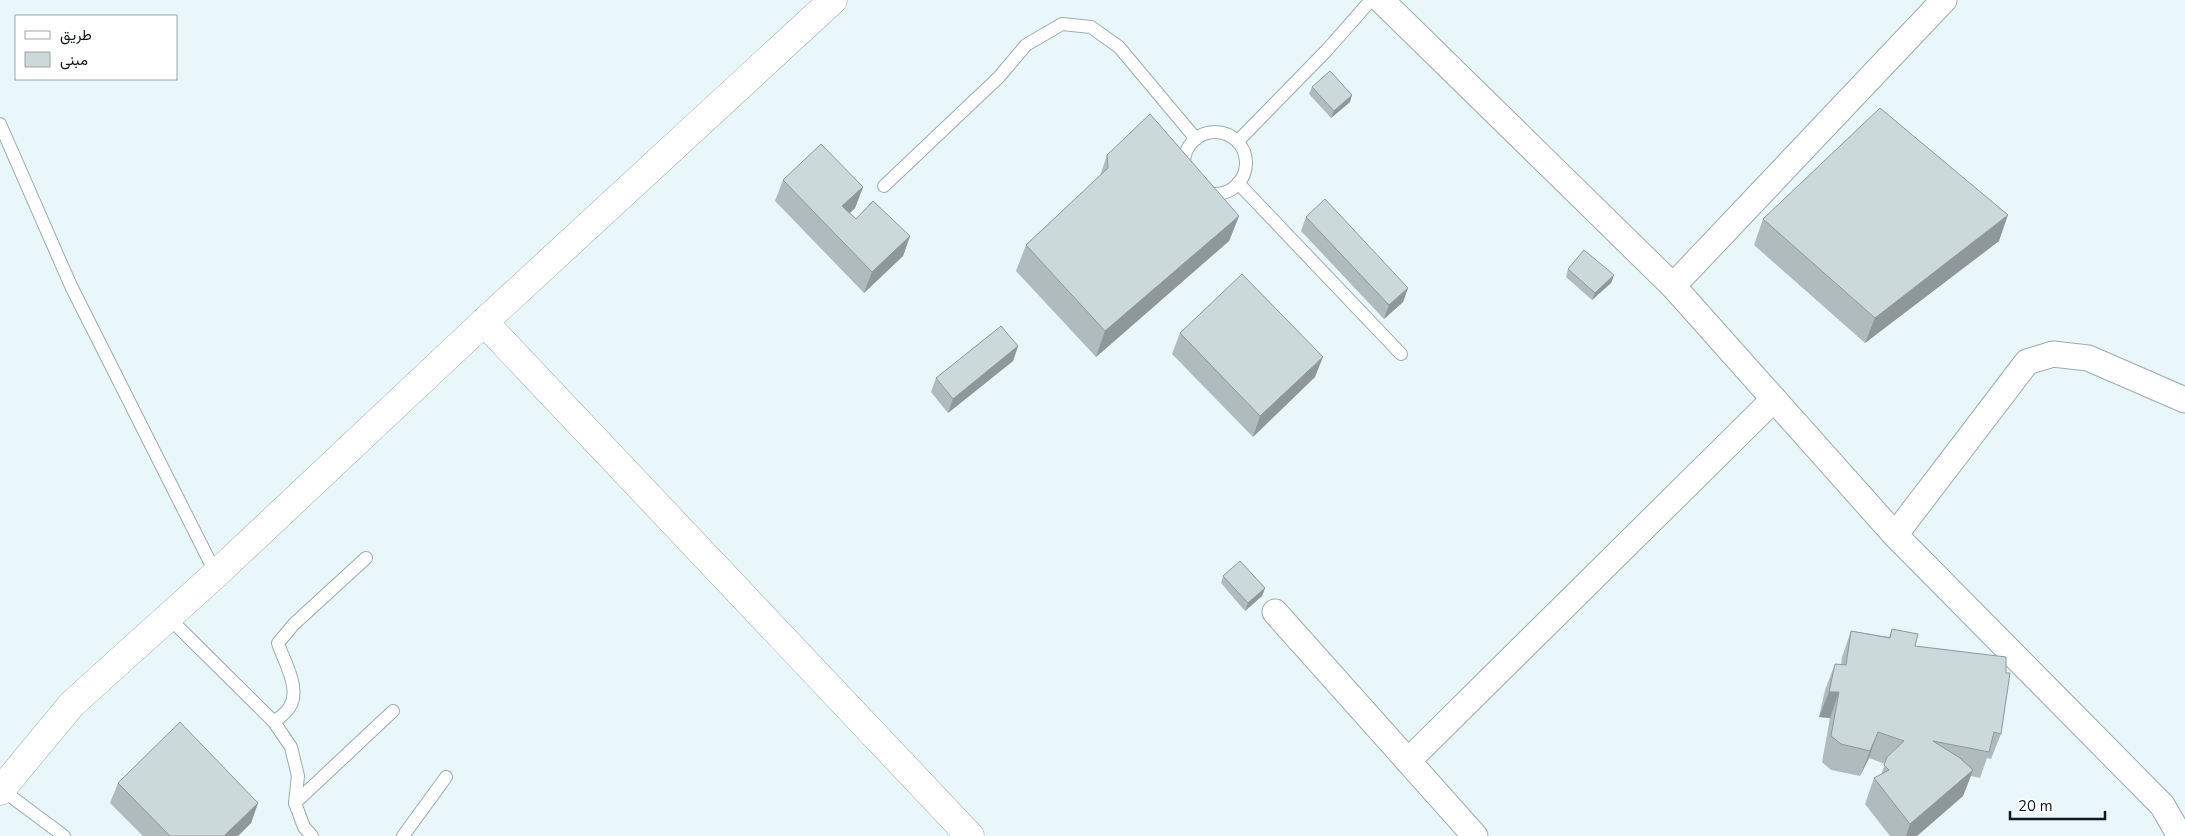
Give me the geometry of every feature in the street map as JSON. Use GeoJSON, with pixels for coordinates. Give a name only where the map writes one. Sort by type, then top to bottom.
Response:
{"type":"FeatureCollection","features":[{"type":"Feature","properties":{"kind":"street"},"geometry":{"type":"LineString","coordinates":[[1,790],[72,704],[167,616],[216,574],[484,322],[833,0]]}},
{"type":"Feature","properties":{"kind":"street"},"geometry":{"type":"LineString","coordinates":[[1381,0],[1673,286],[1896,535],[2162,805],[2180,836]]}},
{"type":"Feature","properties":{"kind":"street"},"geometry":{"type":"LineString","coordinates":[[1673,286],[1944,0]]}},
{"type":"Feature","properties":{"kind":"street"},"geometry":{"type":"LineString","coordinates":[[484,322],[970,836]]}},
{"type":"Feature","properties":{"kind":"street"},"geometry":{"type":"LineString","coordinates":[[1896,535],[2027,362],[2053,354],[2088,358],[2185,400]]}},
{"type":"Feature","properties":{"kind":"street"},"geometry":{"type":"LineString","coordinates":[[1408,761],[1774,399]]}},
{"type":"Feature","properties":{"kind":"street"},"geometry":{"type":"LineString","coordinates":[[1275,612],[1475,836]]}},
{"type":"Feature","properties":{"kind":"lane"},"geometry":{"type":"LineString","coordinates":[[1238,141],[1327,50],[1371,0]]}},
{"type":"Feature","properties":{"kind":"lane"},"geometry":{"type":"LineString","coordinates":[[884,186],[998,77],[1026,45],[1062,24],[1091,27],[1119,47],[1196,139]]}},
{"type":"Feature","properties":{"kind":"lane"},"geometry":{"type":"LineString","coordinates":[[0,124],[71,286],[216,574]]}},
{"type":"Feature","properties":{"kind":"lane"},"geometry":{"type":"LineString","coordinates":[[1214,131],[1227,134],[1238,141],[1245,152],[1247,165],[1243,178],[1235,188],[1223,193],[1210,194],[1198,188],[1188,179],[1184,167],[1185,154],[1192,142],[1202,134],[1214,131]]}},
{"type":"Feature","properties":{"kind":"lane"},"geometry":{"type":"LineString","coordinates":[[1238,183],[1400,354]]}},
{"type":"Feature","properties":{"kind":"lane"},"geometry":{"type":"LineString","coordinates":[[274,722],[289,709],[294,693],[294,688],[278,643],[294,624],[366,558]]}},
{"type":"Feature","properties":{"kind":"lane"},"geometry":{"type":"LineString","coordinates":[[167,616],[274,722],[291,747],[298,776],[295,804],[304,827],[312,836]]}},
{"type":"Feature","properties":{"kind":"lane"},"geometry":{"type":"LineString","coordinates":[[295,804],[393,711]]}},
{"type":"Feature","properties":{"kind":"lane"},"geometry":{"type":"LineString","coordinates":[[402,836],[446,777]]}},
{"type":"Feature","properties":{"kind":"lane"},"geometry":{"type":"LineString","coordinates":[[1,790],[64,836]]}},
{"type":"Feature","properties":{"kind":"building"},"geometry":{"type":"Polygon","coordinates":[[[1330,71],[1352,95],[1334,111],[1312,87],[1330,71]]]}},
{"type":"Feature","properties":{"kind":"building"},"geometry":{"type":"Polygon","coordinates":[[[1880,108],[2008,215],[1875,318],[1763,219],[1880,108]]]}},
{"type":"Feature","properties":{"kind":"building"},"geometry":{"type":"Polygon","coordinates":[[[1150,114],[1239,216],[1105,331],[1026,245],[1108,168],[1107,155],[1150,114]]]}},
{"type":"Feature","properties":{"kind":"building"},"geometry":{"type":"Polygon","coordinates":[[[821,144],[863,187],[842,206],[856,219],[873,201],[910,236],[872,272],[783,180],[821,144]]]}},
{"type":"Feature","properties":{"kind":"building"},"geometry":{"type":"Polygon","coordinates":[[[1325,199],[1408,288],[1389,305],[1306,217],[1325,199]]]}},
{"type":"Feature","properties":{"kind":"building"},"geometry":{"type":"Polygon","coordinates":[[[1584,250],[1614,275],[1595,293],[1568,269],[1584,250]]]}},
{"type":"Feature","properties":{"kind":"building"},"geometry":{"type":"Polygon","coordinates":[[[1242,274],[1323,357],[1260,416],[1180,333],[1242,274]]]}},
{"type":"Feature","properties":{"kind":"building"},"geometry":{"type":"Polygon","coordinates":[[[1001,326],[1018,346],[953,399],[936,378],[1001,326]]]}},
{"type":"Feature","properties":{"kind":"building"},"geometry":{"type":"Polygon","coordinates":[[[1240,561],[1265,588],[1248,603],[1223,576],[1240,561]]]}},
{"type":"Feature","properties":{"kind":"building"},"geometry":{"type":"Polygon","coordinates":[[[1892,629],[1918,634],[1915,646],[2006,657],[2006,673],[2010,673],[2001,734],[1994,732],[1989,752],[1933,741],[1960,758],[1973,770],[1910,824],[1874,778],[1889,770],[1884,765],[1887,757],[1904,741],[1878,732],[1870,751],[1841,744],[1831,736],[1839,692],[1829,692],[1835,664],[1846,665],[1851,631],[1890,638],[1892,629]]]}},
{"type":"Feature","properties":{"kind":"building"},"geometry":{"type":"Polygon","coordinates":[[[180,722],[258,803],[224,836],[170,836],[118,783],[180,722]]]}}]}
